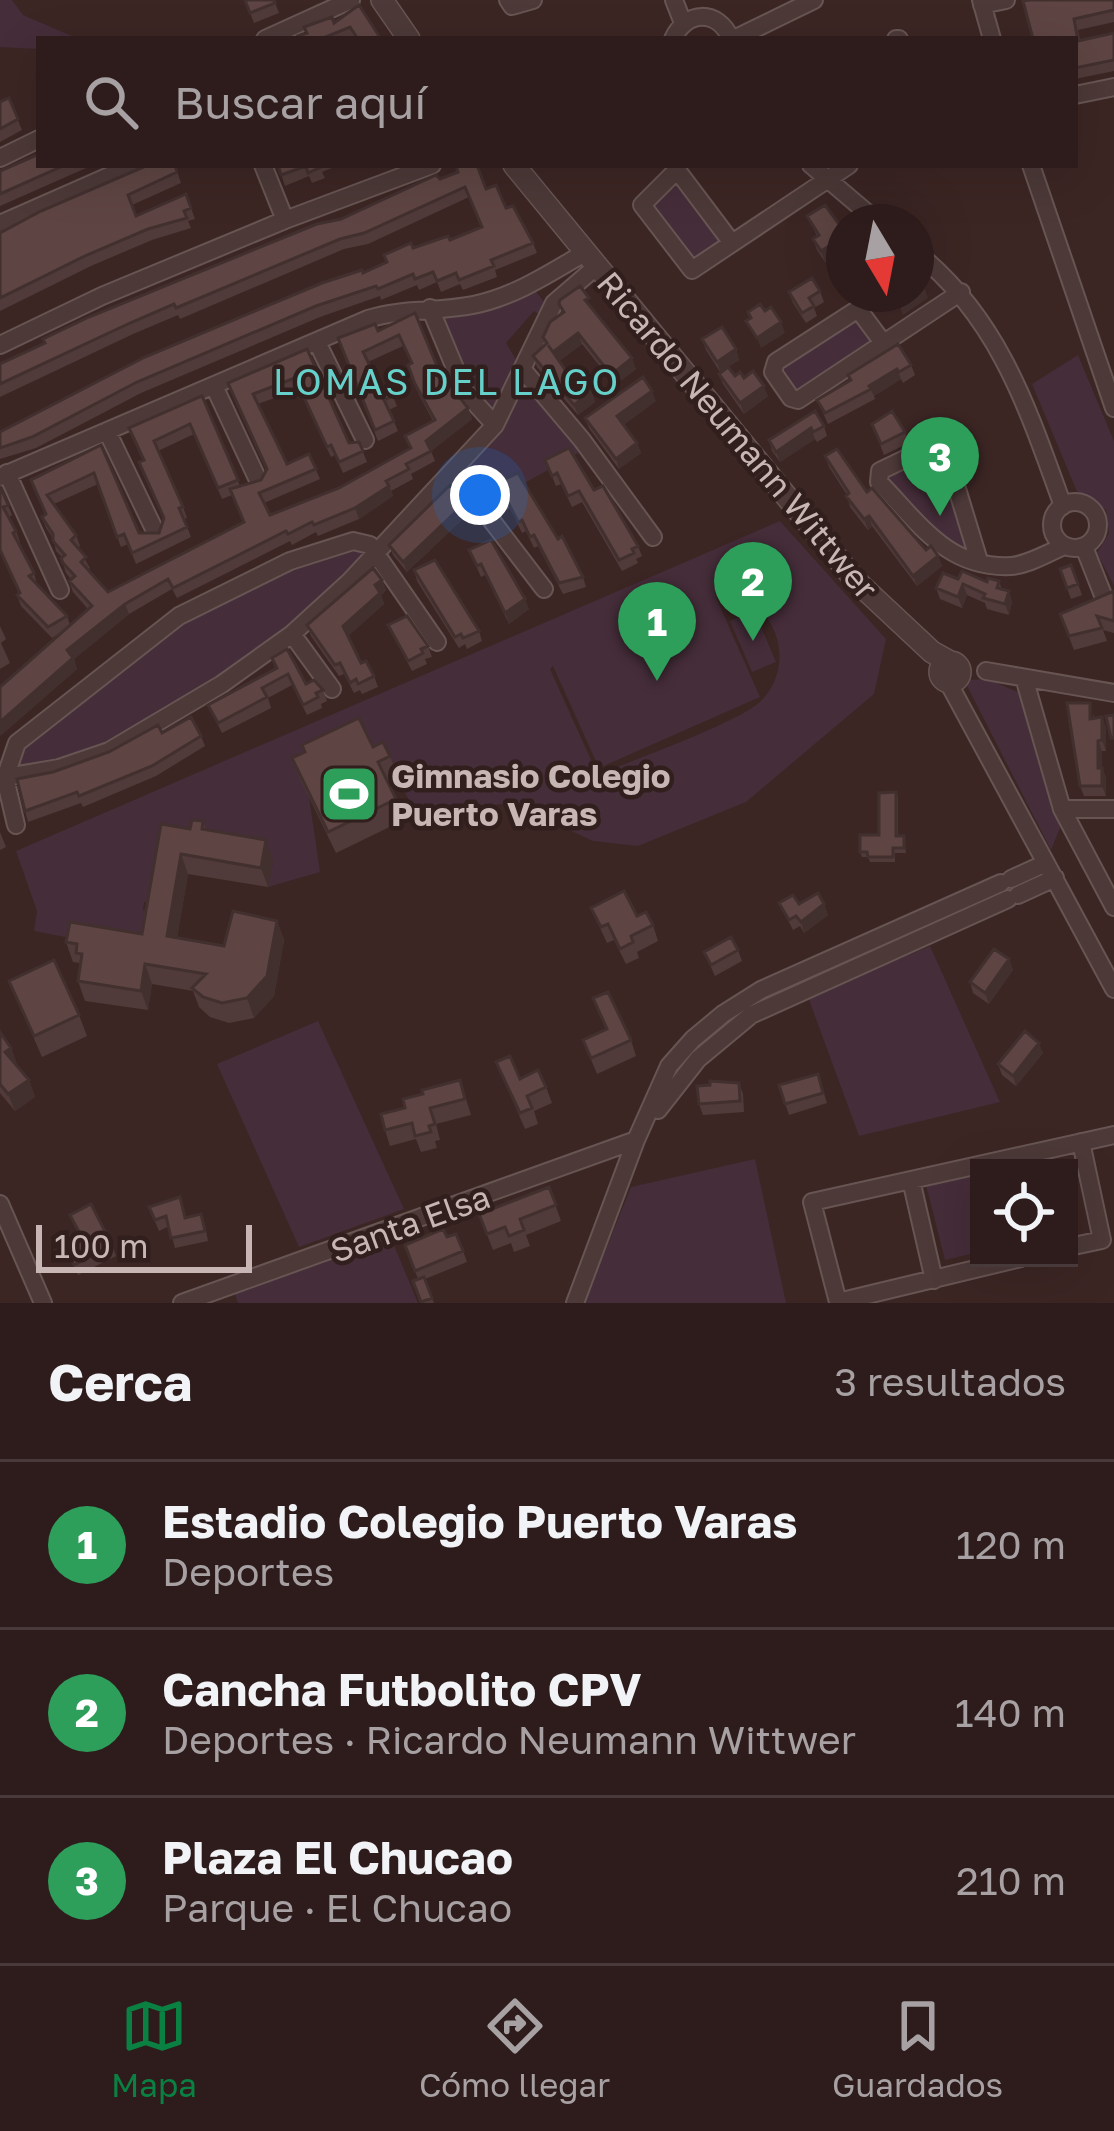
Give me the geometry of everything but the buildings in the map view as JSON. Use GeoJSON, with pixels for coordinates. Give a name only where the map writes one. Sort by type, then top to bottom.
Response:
{"type":"FeatureCollection","features":[{"type":"Feature","properties":{"kind":"street"},"geometry":{"type":"LineString","coordinates":[[272,36],[351,0]]}},
{"type":"Feature","properties":{"kind":"street"},"geometry":{"type":"LineString","coordinates":[[382,0],[407,36]]}},
{"type":"Feature","properties":{"kind":"street"},"geometry":{"type":"LineString","coordinates":[[508,0],[512,6],[533,0]]}},
{"type":"Feature","properties":{"kind":"street"},"geometry":{"type":"LineString","coordinates":[[674,0],[683,22]]}},
{"type":"Feature","properties":{"kind":"street"},"geometry":{"type":"LineString","coordinates":[[739,36],[814,0]]}},
{"type":"Feature","properties":{"kind":"street"},"geometry":{"type":"LineString","coordinates":[[991,36],[982,3],[1006,0]]}},
{"type":"Feature","properties":{"kind":"street"},"geometry":{"type":"LineString","coordinates":[[675,36],[683,22],[709,16],[731,36]]}},
{"type":"Feature","properties":{"kind":"street"},"geometry":{"type":"LineString","coordinates":[[1078,94],[1114,87]]}},
{"type":"Feature","properties":{"kind":"street"},"geometry":{"type":"LineString","coordinates":[[0,158],[36,140]]}},
{"type":"Feature","properties":{"kind":"street"},"geometry":{"type":"LineString","coordinates":[[0,224],[127,168]]}},
{"type":"Feature","properties":{"kind":"street"},"geometry":{"type":"LineString","coordinates":[[264,168],[285,220]]}},
{"type":"Feature","properties":{"kind":"street","name":"Ricardo Neumann Wittwer"},"geometry":{"type":"LineString","coordinates":[[516,168],[856,581],[952,672]]}},
{"type":"Feature","properties":{"kind":"street"},"geometry":{"type":"LineString","coordinates":[[814,168],[855,204]]}},
{"type":"Feature","properties":{"kind":"street"},"geometry":{"type":"LineString","coordinates":[[732,243],[677,170],[642,205],[692,270],[845,168]]}},
{"type":"Feature","properties":{"kind":"street"},"geometry":{"type":"LineString","coordinates":[[1031,168],[1108,373],[1114,408]]}},
{"type":"Feature","properties":{"kind":"street"},"geometry":{"type":"LineString","coordinates":[[0,345],[102,296],[400,171]]}},
{"type":"Feature","properties":{"kind":"street"},"geometry":{"type":"LineString","coordinates":[[60,590],[4,475],[384,314],[490,301],[591,259]]}},
{"type":"Feature","properties":{"kind":"street"},"geometry":{"type":"LineString","coordinates":[[2,778],[59,768],[109,751],[222,684],[292,634],[495,425],[554,303],[591,259]]}},
{"type":"Feature","properties":{"kind":"street"},"geometry":{"type":"LineString","coordinates":[[934,268],[961,292],[1013,377],[1063,506]]}},
{"type":"Feature","properties":{"kind":"street"},"geometry":{"type":"LineString","coordinates":[[536,280],[554,303]]}},
{"type":"Feature","properties":{"kind":"street"},"geometry":{"type":"LineString","coordinates":[[884,344],[855,311],[776,362],[773,372],[791,398],[798,400],[884,344],[961,292]]}},
{"type":"Feature","properties":{"kind":"street"},"geometry":{"type":"LineString","coordinates":[[430,308],[465,392],[495,425]]}},
{"type":"Feature","properties":{"kind":"street"},"geometry":{"type":"LineString","coordinates":[[317,342],[364,440]]}},
{"type":"Feature","properties":{"kind":"street"},"geometry":{"type":"LineString","coordinates":[[523,370],[582,440],[652,537]]}},
{"type":"Feature","properties":{"kind":"street"},"geometry":{"type":"LineString","coordinates":[[214,386],[258,480]]}},
{"type":"Feature","properties":{"kind":"street"},"geometry":{"type":"LineString","coordinates":[[107,431],[156,533]]}},
{"type":"Feature","properties":{"kind":"street"},"geometry":{"type":"LineString","coordinates":[[979,561],[944,446],[936,444],[880,471],[879,482],[951,556],[979,561],[1013,566],[1074,546],[1098,532],[1097,518],[1082,503],[1063,506],[1053,519],[1052,531],[1074,546],[1103,595]]}},
{"type":"Feature","properties":{"kind":"street"},"geometry":{"type":"LineString","coordinates":[[453,470],[544,589]]}},
{"type":"Feature","properties":{"kind":"street"},"geometry":{"type":"LineString","coordinates":[[16,825],[2,778],[16,743],[178,616],[290,561],[353,541],[370,545],[437,642]]}},
{"type":"Feature","properties":{"kind":"street"},"geometry":{"type":"LineString","coordinates":[[292,634],[332,688]]}},
{"type":"Feature","properties":{"kind":"street"},"geometry":{"type":"LineString","coordinates":[[1114,693],[986,671],[952,672],[961,703],[1114,989]]}},
{"type":"Feature","properties":{"kind":"street"},"geometry":{"type":"LineString","coordinates":[[1025,681],[1062,809],[1105,873],[1114,908]]}},
{"type":"Feature","properties":{"kind":"street"},"geometry":{"type":"LineString","coordinates":[[1062,809],[1114,809]]}},
{"type":"Feature","properties":{"kind":"street"},"geometry":{"type":"LineString","coordinates":[[575,1303],[636,1140],[715,1042],[810,977],[1050,871]]}},
{"type":"Feature","properties":{"kind":"street"},"geometry":{"type":"LineString","coordinates":[[1012,1159],[1114,1135]]}},
{"type":"Feature","properties":{"kind":"street","name":"Santa Elsa"},"geometry":{"type":"LineString","coordinates":[[182,1303],[636,1140]]}},
{"type":"Feature","properties":{"kind":"street"},"geometry":{"type":"LineString","coordinates":[[1078,1245],[1102,1240],[1081,1142]]}},
{"type":"Feature","properties":{"kind":"street"},"geometry":{"type":"LineString","coordinates":[[970,1168],[812,1202],[838,1302],[983,1267]]}},
{"type":"Feature","properties":{"kind":"street"},"geometry":{"type":"LineString","coordinates":[[910,1180],[934,1280]]}},
{"type":"Feature","properties":{"kind":"street"},"geometry":{"type":"LineString","coordinates":[[0,1204],[43,1303]]}},
{"type":"Feature","properties":{"kind":"shaded area"},"geometry":{"type":"Polygon","coordinates":[[[0,0],[12,0],[23,15],[72,36],[36,36],[36,49],[0,47],[0,0]]]}},
{"type":"Feature","properties":{"kind":"shaded area"},"geometry":{"type":"Polygon","coordinates":[[[677,172],[729,243],[692,268],[644,205],[677,172]]]}},
{"type":"Feature","properties":{"kind":"shaded area"},"geometry":{"type":"Polygon","coordinates":[[[534,289],[545,303],[540,315],[534,311],[506,343],[518,363],[494,416],[472,387],[439,316],[491,310],[534,289]]]}},
{"type":"Feature","properties":{"kind":"shaded area"},"geometry":{"type":"Polygon","coordinates":[[[854,316],[874,346],[799,395],[780,363],[854,316]]]}},
{"type":"Feature","properties":{"kind":"shaded area"},"geometry":{"type":"Polygon","coordinates":[[[1078,355],[1114,441],[1114,586],[1097,553],[1109,533],[1106,510],[1078,494],[1032,384],[1078,355]]]}},
{"type":"Feature","properties":{"kind":"shaded area"},"geometry":{"type":"Polygon","coordinates":[[[525,378],[582,451],[487,504],[461,471],[525,378]]]}},
{"type":"Feature","properties":{"kind":"shaded area"},"geometry":{"type":"Polygon","coordinates":[[[934,450],[942,454],[972,554],[953,551],[886,481],[884,474],[934,450]]]}},
{"type":"Feature","properties":{"kind":"shaded area"},"geometry":{"type":"Polygon","coordinates":[[[780,521],[886,639],[874,694],[746,802],[638,846],[593,841],[517,806],[499,804],[425,827],[402,788],[309,797],[320,872],[268,887],[273,861],[209,849],[158,902],[144,902],[143,910],[156,911],[149,953],[34,931],[37,911],[16,851],[780,521]],[[715,595],[760,697],[599,768],[553,666],[550,669],[596,771],[611,770],[714,728],[769,692],[779,663],[775,632],[753,606],[715,595]]]}},
{"type":"Feature","properties":{"kind":"shaded area"},"geometry":{"type":"Polygon","coordinates":[[[353,545],[376,545],[283,636],[88,755],[10,771],[20,746],[181,620],[291,565],[353,545]]]}},
{"type":"Feature","properties":{"kind":"shaded area"},"geometry":{"type":"Polygon","coordinates":[[[754,610],[776,662],[752,672],[730,621],[754,610]]]}},
{"type":"Feature","properties":{"kind":"shaded area"},"geometry":{"type":"Polygon","coordinates":[[[988,679],[1022,694],[1062,823],[1051,850],[964,680],[988,679]]]}},
{"type":"Feature","properties":{"kind":"shaded area"},"geometry":{"type":"Polygon","coordinates":[[[930,946],[1000,1102],[859,1136],[808,997],[930,946]]]}},
{"type":"Feature","properties":{"kind":"shaded area"},"geometry":{"type":"Polygon","coordinates":[[[318,1021],[404,1209],[299,1247],[217,1064],[318,1021]]]}},
{"type":"Feature","properties":{"kind":"shaded area"},"geometry":{"type":"Polygon","coordinates":[[[755,1159],[786,1303],[584,1303],[631,1187],[755,1159]]]}},
{"type":"Feature","properties":{"kind":"shaded area"},"geometry":{"type":"Polygon","coordinates":[[[970,1171],[970,1254],[945,1260],[925,1181],[970,1171]]]}},
{"type":"Feature","properties":{"kind":"shaded area"},"geometry":{"type":"Polygon","coordinates":[[[391,1238],[418,1303],[238,1303],[235,1294],[391,1238]]]}},
{"type":"Feature","properties":{"kind":"place","name":"Plaza El Chucao"},"geometry":{"type":"Point","coordinates":[940,516]}},
{"type":"Feature","properties":{"kind":"place","name":"Cancha Futbolito CPV"},"geometry":{"type":"Point","coordinates":[753,641]}},
{"type":"Feature","properties":{"kind":"place","name":"Estadio Colegio Puerto Varas"},"geometry":{"type":"Point","coordinates":[657,681]}},
{"type":"Feature","properties":{"kind":"place","name":"Gimnasio Colegio Puerto Varas"},"geometry":{"type":"Point","coordinates":[349,794]}},
{"type":"Feature","properties":{"kind":"district","name":"LOMAS DEL LAGO"},"geometry":{"type":"Point","coordinates":[447,381]}}]}
